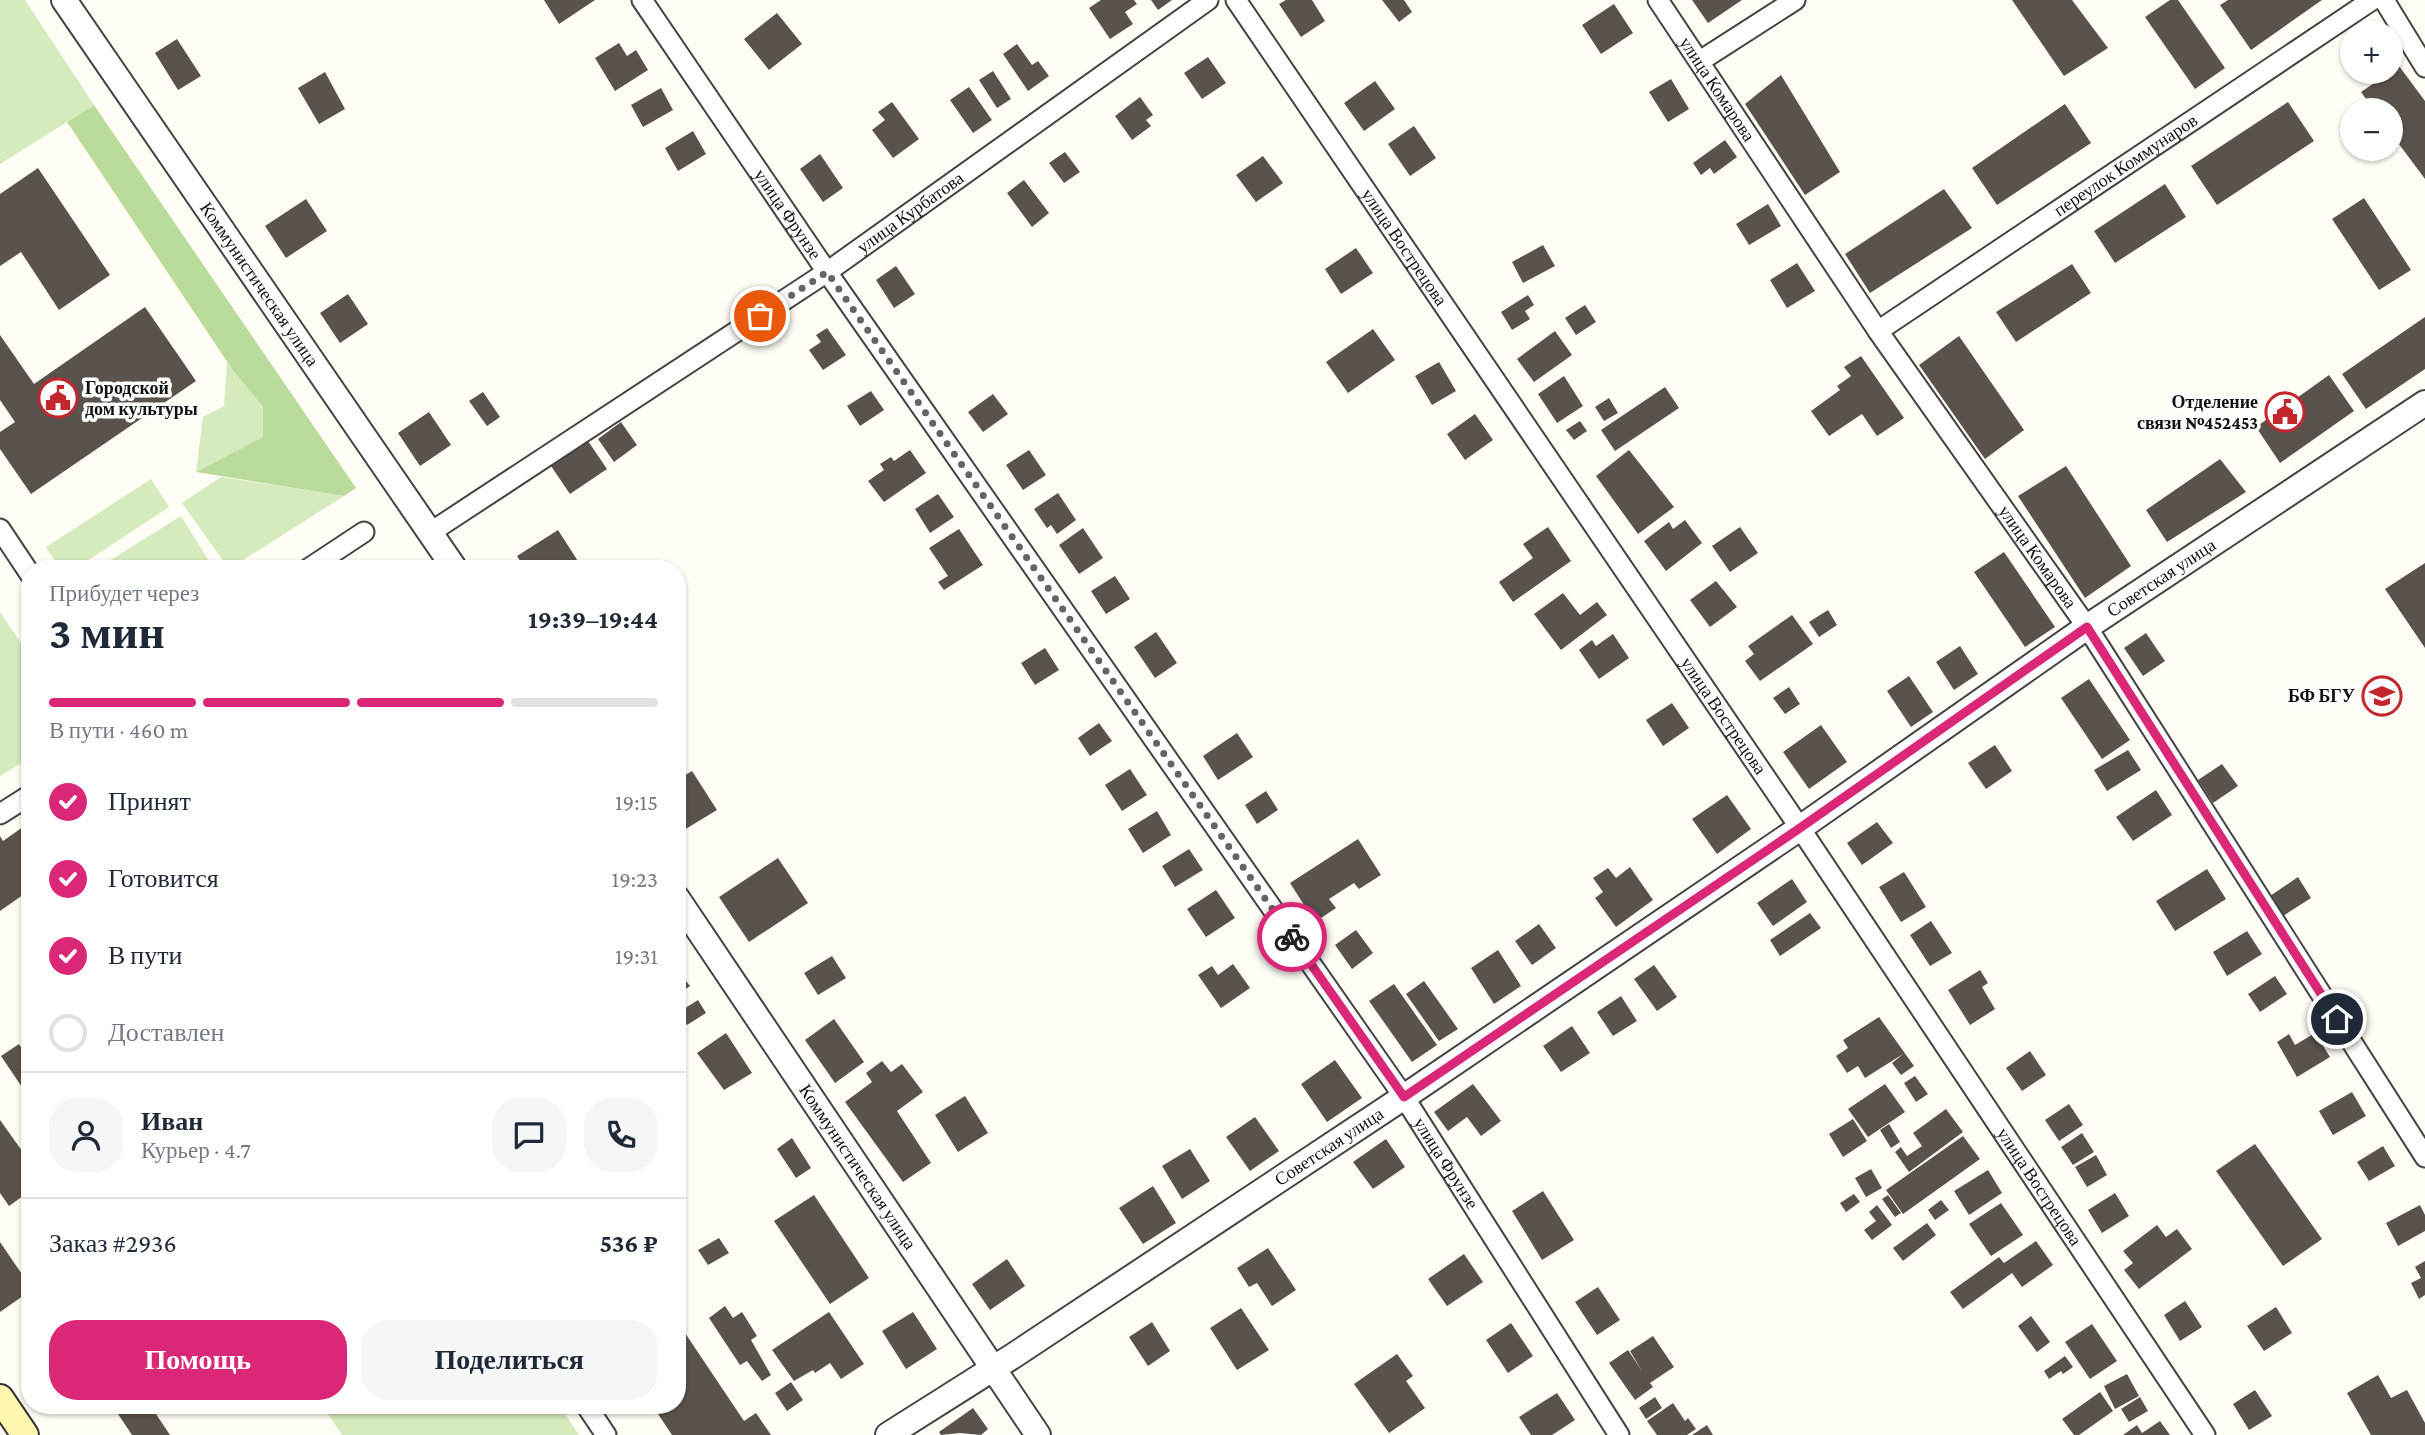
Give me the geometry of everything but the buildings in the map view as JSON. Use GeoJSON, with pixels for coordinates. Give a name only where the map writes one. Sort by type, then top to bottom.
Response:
{"type":"FeatureCollection","features":[{"type":"Feature","properties":{"kind":"main road"},"geometry":{"type":"LineString","coordinates":[[0,1398],[25,1435]]}},
{"type":"Feature","properties":{"kind":"street","name":"Коммунистическая улица"},"geometry":{"type":"LineString","coordinates":[[64,0],[449,560]]}},
{"type":"Feature","properties":{"kind":"street","name":"улица Фрунзе"},"geometry":{"type":"LineString","coordinates":[[642,0],[827,272],[1404,1097],[1619,1435]]}},
{"type":"Feature","properties":{"kind":"street","name":"улица Курбатова"},"geometry":{"type":"LineString","coordinates":[[431,532],[827,272],[1208,0]]}},
{"type":"Feature","properties":{"kind":"street","name":"улица Вострецова"},"geometry":{"type":"LineString","coordinates":[[1236,0],[1800,828],[2205,1435]]}},
{"type":"Feature","properties":{"kind":"street","name":"улица Комарова"},"geometry":{"type":"LineString","coordinates":[[1658,0],[1878,331],[2087,627],[2425,1157]]}},
{"type":"Feature","properties":{"kind":"street"},"geometry":{"type":"LineString","coordinates":[[1700,61],[1795,0]]}},
{"type":"Feature","properties":{"kind":"street","name":"переулок Коммунаров"},"geometry":{"type":"LineString","coordinates":[[1878,331],[2372,0]]}},
{"type":"Feature","properties":{"kind":"street"},"geometry":{"type":"LineString","coordinates":[[2384,0],[2425,66]]}},
{"type":"Feature","properties":{"kind":"street","name":"Советская улица"},"geometry":{"type":"LineString","coordinates":[[888,1435],[995,1368],[1404,1097],[1800,828],[2087,627],[2425,403]]}},
{"type":"Feature","properties":{"kind":"street"},"geometry":{"type":"LineString","coordinates":[[0,529],[21,560]]}},
{"type":"Feature","properties":{"kind":"street"},"geometry":{"type":"LineString","coordinates":[[322,560],[364,532]]}},
{"type":"Feature","properties":{"kind":"street"},"geometry":{"type":"LineString","coordinates":[[0,814],[21,801]]}},
{"type":"Feature","properties":{"kind":"street","name":"Коммунистическая улица"},"geometry":{"type":"LineString","coordinates":[[686,911],[1038,1435]]}},
{"type":"Feature","properties":{"kind":"street"},"geometry":{"type":"LineString","coordinates":[[592,1414],[606,1435]]}},
{"type":"Feature","properties":{"kind":"green space"},"geometry":{"type":"Polygon","coordinates":[[[0,0],[25,0],[94,105],[0,164],[0,0]]]}},
{"type":"Feature","properties":{"kind":"green space"},"geometry":{"type":"Polygon","coordinates":[[[94,105],[356,488],[344,496],[196,472],[263,437],[263,407],[232,369],[67,122],[94,105]]]}},
{"type":"Feature","properties":{"kind":"green space"},"geometry":{"type":"Polygon","coordinates":[[[227,363],[263,407],[264,437],[196,472],[203,417],[224,406],[227,363]]]}},
{"type":"Feature","properties":{"kind":"green space"},"geometry":{"type":"Polygon","coordinates":[[[221,477],[344,496],[243,560],[223,560],[182,503],[221,477]]]}},
{"type":"Feature","properties":{"kind":"green space"},"geometry":{"type":"Polygon","coordinates":[[[151,479],[169,507],[89,560],[54,560],[46,547],[151,479]]]}},
{"type":"Feature","properties":{"kind":"green space"},"geometry":{"type":"Polygon","coordinates":[[[181,516],[208,560],[110,560],[181,516]]]}},
{"type":"Feature","properties":{"kind":"green space"},"geometry":{"type":"Polygon","coordinates":[[[0,612],[21,643],[21,763],[0,776],[0,612]]]}},
{"type":"Feature","properties":{"kind":"green space"},"geometry":{"type":"Polygon","coordinates":[[[328,1414],[565,1414],[579,1435],[342,1435],[328,1414]]]}},
{"type":"Feature","properties":{"kind":"way so far"},"geometry":{"type":"LineString","coordinates":[[760,316],[827,272],[1292,937]]}},
{"type":"Feature","properties":{"kind":"place","name":"Городской дом культуры"},"geometry":{"type":"Point","coordinates":[58,398]}},
{"type":"Feature","properties":{"kind":"place","name":"Отделение связи №452453"},"geometry":{"type":"Point","coordinates":[2285,412]}},
{"type":"Feature","properties":{"kind":"place","name":"БФ БГУ"},"geometry":{"type":"Point","coordinates":[2382,696]}},
{"type":"Feature","properties":{"kind":"route"},"geometry":{"type":"LineString","coordinates":[[1292,937],[1404,1097],[1800,828],[2087,627],[2337,1019]]}}]}
